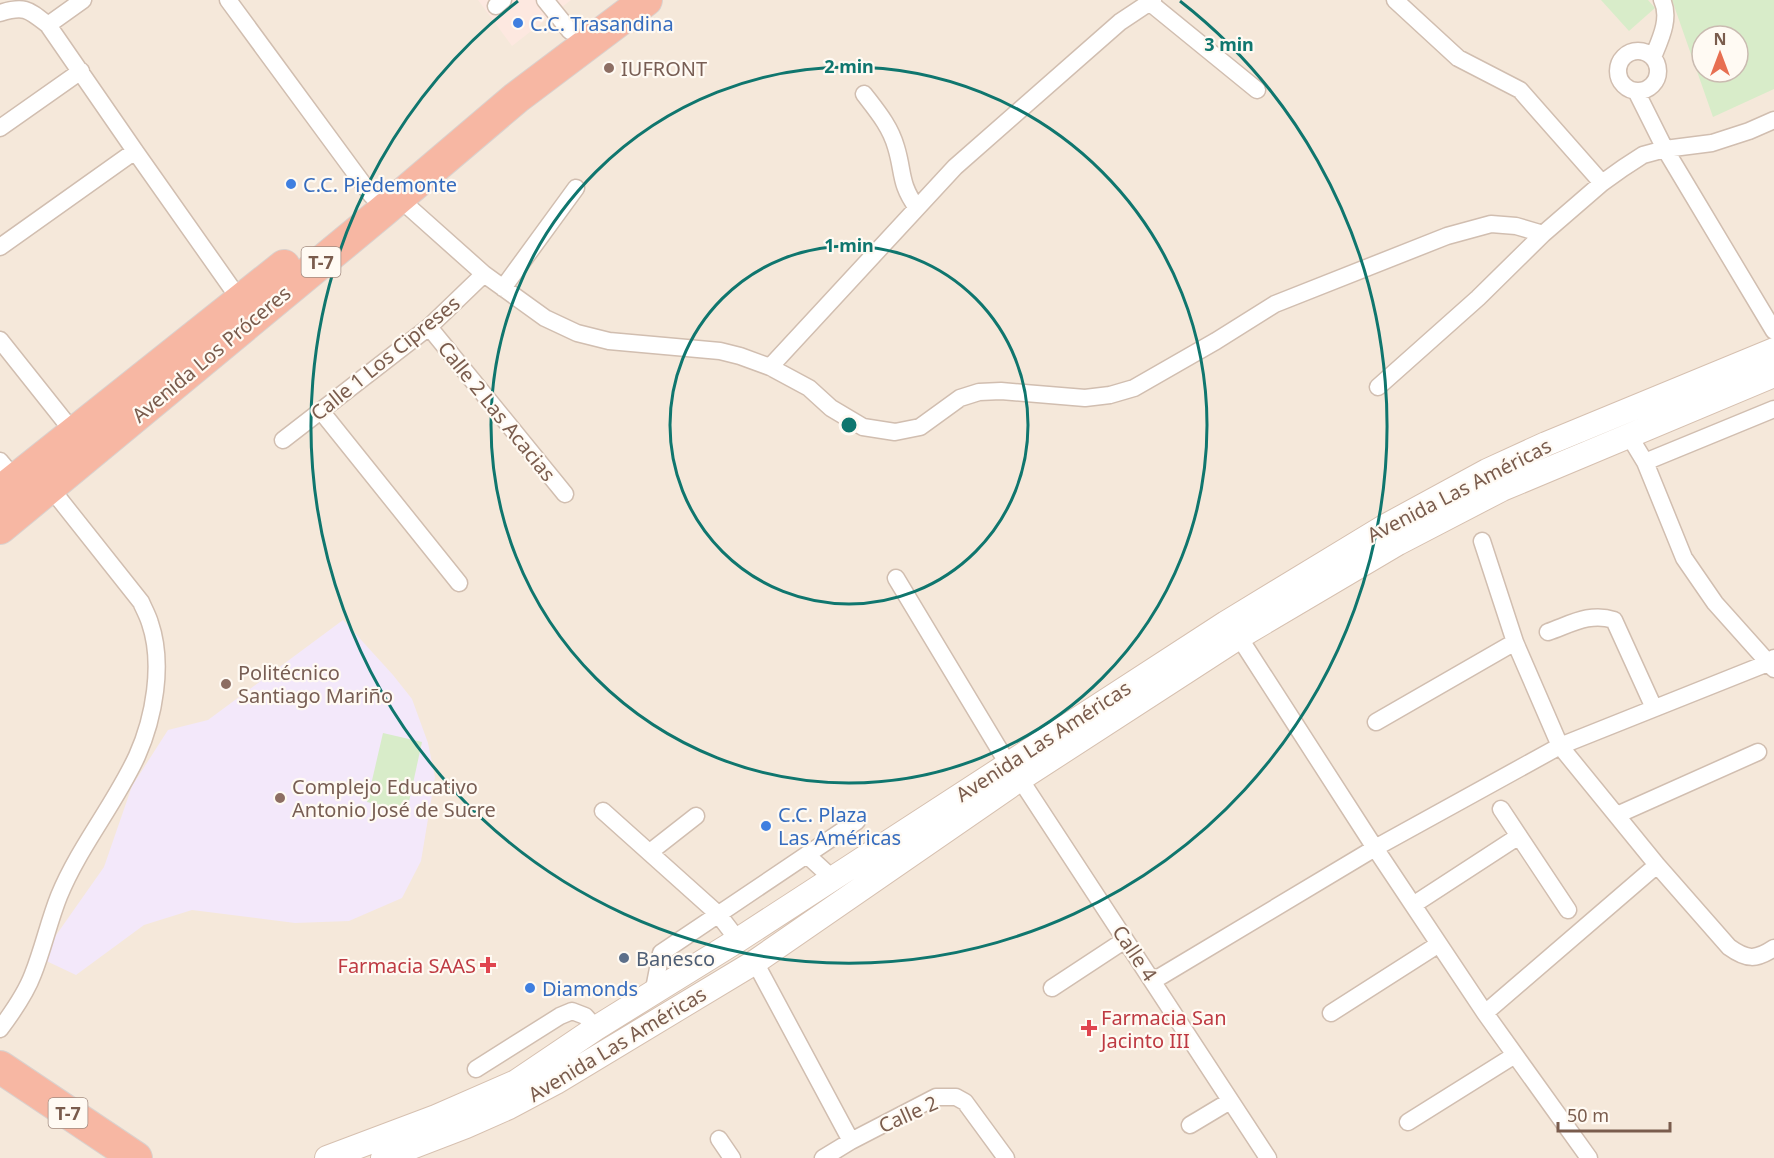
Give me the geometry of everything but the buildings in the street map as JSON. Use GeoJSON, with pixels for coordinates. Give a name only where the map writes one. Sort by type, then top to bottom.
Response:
{"type":"FeatureCollection","features":[{"type":"Feature","properties":{"kind":"highway","name":"Avenida Los Próceres"},"geometry":{"type":"LineString","coordinates":[[5,477],[74,433],[240,300],[389,205],[570,31],[610,0]]}},
{"type":"Feature","properties":{"kind":"highway","name":"Avenida Los Próceres"},"geometry":{"type":"LineString","coordinates":[[0,528],[516,98],[646,0]]}},
{"type":"Feature","properties":{"kind":"highway","name":"T-7"},"geometry":{"type":"LineString","coordinates":[[0,1067],[136,1158]]}},
{"type":"Feature","properties":{"kind":"highway","name":"T-7"},"geometry":{"type":"LineString","coordinates":[[0,1086],[106,1158]]}},
{"type":"Feature","properties":{"kind":"street"},"geometry":{"type":"LineString","coordinates":[[48,25],[83,0]]}},
{"type":"Feature","properties":{"kind":"street"},"geometry":{"type":"LineString","coordinates":[[228,0],[389,205],[545,318],[578,333],[609,341],[720,351],[770,367],[809,388],[831,408],[863,428],[896,432],[920,428],[960,398],[979,392],[1001,391],[1085,398],[1110,395],[1134,388],[1275,304],[1447,237],[1491,224],[1516,226],[1543,234]]}},
{"type":"Feature","properties":{"kind":"street"},"geometry":{"type":"LineString","coordinates":[[545,0],[570,31]]}},
{"type":"Feature","properties":{"kind":"street"},"geometry":{"type":"LineString","coordinates":[[1395,0],[1458,58],[1520,90],[1602,183]]}},
{"type":"Feature","properties":{"kind":"street"},"geometry":{"type":"LineString","coordinates":[[1653,57],[1664,28],[1665,6],[1662,0]]}},
{"type":"Feature","properties":{"kind":"street"},"geometry":{"type":"LineString","coordinates":[[770,367],[955,167],[1120,22],[1151,1],[1257,90]]}},
{"type":"Feature","properties":{"kind":"street"},"geometry":{"type":"LineString","coordinates":[[0,13],[15,8],[29,10],[48,25],[240,300]]}},
{"type":"Feature","properties":{"kind":"street"},"geometry":{"type":"LineString","coordinates":[[1636,91],[1643,90],[1655,82],[1658,69],[1653,57],[1647,53],[1634,51],[1627,54],[1619,65],[1618,72],[1624,84],[1636,91],[1665,148],[1774,331]]}},
{"type":"Feature","properties":{"kind":"street"},"geometry":{"type":"LineString","coordinates":[[0,128],[81,70]]}},
{"type":"Feature","properties":{"kind":"street"},"geometry":{"type":"LineString","coordinates":[[864,94],[889,128],[896,148],[904,187],[917,208]]}},
{"type":"Feature","properties":{"kind":"street"},"geometry":{"type":"LineString","coordinates":[[1378,387],[1478,298],[1543,234],[1602,183],[1643,156],[1665,148],[1712,143],[1774,120]]}},
{"type":"Feature","properties":{"kind":"street"},"geometry":{"type":"LineString","coordinates":[[0,247],[135,151]]}},
{"type":"Feature","properties":{"kind":"street"},"geometry":{"type":"LineString","coordinates":[[503,288],[576,188]]}},
{"type":"Feature","properties":{"kind":"street","name":"Calle 1 Los Cipreses"},"geometry":{"type":"LineString","coordinates":[[283,440],[429,327],[484,274]]}},
{"type":"Feature","properties":{"kind":"street","name":"Calle 2 Las Acacias"},"geometry":{"type":"LineString","coordinates":[[429,327],[565,494]]}},
{"type":"Feature","properties":{"kind":"street"},"geometry":{"type":"LineString","coordinates":[[0,340],[74,433]]}},
{"type":"Feature","properties":{"kind":"street","name":"Avenida Las Américas"},"geometry":{"type":"LineString","coordinates":[[383,1158],[509,1107],[556,1082],[755,962],[1014,772],[1226,623],[1384,526],[1487,471],[1546,444],[1774,350]]}},
{"type":"Feature","properties":{"kind":"street","name":"Avenida Las Américas"},"geometry":{"type":"LineString","coordinates":[[327,1158],[445,1113],[516,1082],[596,1028],[738,940],[832,878],[1398,543],[1502,489],[1628,434],[1774,375]]}},
{"type":"Feature","properties":{"kind":"street"},"geometry":{"type":"LineString","coordinates":[[1645,462],[1774,409]]}},
{"type":"Feature","properties":{"kind":"street"},"geometry":{"type":"LineString","coordinates":[[321,411],[459,582]]}},
{"type":"Feature","properties":{"kind":"street"},"geometry":{"type":"LineString","coordinates":[[1153,981],[1375,848],[1560,746],[1772,663],[1715,603],[1684,558],[1645,462],[1628,434]]}},
{"type":"Feature","properties":{"kind":"street"},"geometry":{"type":"LineString","coordinates":[[0,1029],[32,977],[59,896],[79,856],[137,757],[149,721],[154,695],[155,642],[141,602],[49,486]]}},
{"type":"Feature","properties":{"kind":"street"},"geometry":{"type":"LineString","coordinates":[[1482,541],[1515,642],[1560,746],[1657,865],[1723,940],[1741,956],[1751,958],[1761,956],[1774,948]]}},
{"type":"Feature","properties":{"kind":"street","name":"Calle 4"},"geometry":{"type":"LineString","coordinates":[[896,578],[1014,772],[1268,1158]]}},
{"type":"Feature","properties":{"kind":"street"},"geometry":{"type":"LineString","coordinates":[[1548,632],[1589,617],[1602,616],[1614,620],[1654,708]]}},
{"type":"Feature","properties":{"kind":"street"},"geometry":{"type":"LineString","coordinates":[[1239,636],[1439,944],[1589,1158]]}},
{"type":"Feature","properties":{"kind":"street"},"geometry":{"type":"LineString","coordinates":[[1376,722],[1515,642]]}},
{"type":"Feature","properties":{"kind":"street"},"geometry":{"type":"LineString","coordinates":[[1617,815],[1758,752]]}},
{"type":"Feature","properties":{"kind":"street"},"geometry":{"type":"LineString","coordinates":[[1501,809],[1568,910]]}},
{"type":"Feature","properties":{"kind":"street"},"geometry":{"type":"LineString","coordinates":[[603,811],[718,914],[738,940]]}},
{"type":"Feature","properties":{"kind":"street"},"geometry":{"type":"LineString","coordinates":[[650,852],[696,816]]}},
{"type":"Feature","properties":{"kind":"street"},"geometry":{"type":"LineString","coordinates":[[653,994],[661,953],[857,821]]}},
{"type":"Feature","properties":{"kind":"street"},"geometry":{"type":"LineString","coordinates":[[1413,905],[1519,836]]}},
{"type":"Feature","properties":{"kind":"street"},"geometry":{"type":"LineString","coordinates":[[808,856],[832,878]]}},
{"type":"Feature","properties":{"kind":"street"},"geometry":{"type":"LineString","coordinates":[[1485,1012],[1657,865]]}},
{"type":"Feature","properties":{"kind":"street"},"geometry":{"type":"LineString","coordinates":[[1052,987],[1125,940]]}},
{"type":"Feature","properties":{"kind":"street"},"geometry":{"type":"LineString","coordinates":[[1331,1012],[1439,944]]}},
{"type":"Feature","properties":{"kind":"street"},"geometry":{"type":"LineString","coordinates":[[755,962],[851,1141]]}},
{"type":"Feature","properties":{"kind":"street"},"geometry":{"type":"LineString","coordinates":[[476,1068],[560,1016],[572,1011],[585,1016],[596,1028]]}},
{"type":"Feature","properties":{"kind":"street"},"geometry":{"type":"LineString","coordinates":[[1408,1122],[1515,1055]]}},
{"type":"Feature","properties":{"kind":"street","name":"Calle 2"},"geometry":{"type":"LineString","coordinates":[[823,1158],[936,1097],[956,1097],[966,1102],[1006,1158]]}},
{"type":"Feature","properties":{"kind":"street"},"geometry":{"type":"LineString","coordinates":[[1190,1125],[1230,1101]]}},
{"type":"Feature","properties":{"kind":"street"},"geometry":{"type":"LineString","coordinates":[[719,1139],[732,1158]]}},
{"type":"Feature","properties":{"kind":"shaded area"},"geometry":{"type":"Polygon","coordinates":[[[0,0],[1774,0],[1774,1158],[0,1158],[0,0]]]}},
{"type":"Feature","properties":{"kind":"shaded area","name":"C.C. Trasandina"},"geometry":{"type":"Polygon","coordinates":[[[478,0],[571,0],[512,46],[478,0]]]}},
{"type":"Feature","properties":{"kind":"shaded area","name":"Complejo Educativo Antonio José de Sucre"},"geometry":{"type":"Polygon","coordinates":[[[343,620],[412,699],[428,743],[435,777],[421,861],[402,898],[349,921],[295,923],[192,910],[144,925],[76,975],[40,958],[104,867],[132,786],[168,730],[208,720],[343,620]]]}},
{"type":"Feature","properties":{"kind":"green space"},"geometry":{"type":"Polygon","coordinates":[[[1601,0],[1648,0],[1655,8],[1629,31],[1601,0]]]}},
{"type":"Feature","properties":{"kind":"green space"},"geometry":{"type":"Polygon","coordinates":[[[1672,0],[1774,0],[1774,89],[1713,117],[1701,84],[1750,84],[1750,24],[1690,24],[1690,51],[1672,0]]]}},
{"type":"Feature","properties":{"kind":"green space"},"geometry":{"type":"Polygon","coordinates":[[[383,733],[422,742],[407,811],[367,802],[383,733]]]}},
{"type":"Feature","properties":{"kind":"place","name":"C.C. Trasandina"},"geometry":{"type":"Point","coordinates":[518,23]}},
{"type":"Feature","properties":{"kind":"place","name":"IUFRONT"},"geometry":{"type":"Point","coordinates":[609,68]}},
{"type":"Feature","properties":{"kind":"place","name":"C.C. Piedemonte"},"geometry":{"type":"Point","coordinates":[291,184]}},
{"type":"Feature","properties":{"kind":"place","name":"Politécnico Santiago Mariño"},"geometry":{"type":"Point","coordinates":[226,684]}},
{"type":"Feature","properties":{"kind":"place","name":"Complejo Educativo Antonio José de Sucre"},"geometry":{"type":"Point","coordinates":[280,798]}},
{"type":"Feature","properties":{"kind":"place","name":"C.C. Plaza Las Américas"},"geometry":{"type":"Point","coordinates":[766,826]}},
{"type":"Feature","properties":{"kind":"place","name":"Banesco"},"geometry":{"type":"Point","coordinates":[624,958]}},
{"type":"Feature","properties":{"kind":"place","name":"Farmacia SAAS"},"geometry":{"type":"Point","coordinates":[488,965]}},
{"type":"Feature","properties":{"kind":"place","name":"Diamonds"},"geometry":{"type":"Point","coordinates":[530,988]}},
{"type":"Feature","properties":{"kind":"place","name":"Farmacia San Jacinto III"},"geometry":{"type":"Point","coordinates":[1089,1028]}}]}
